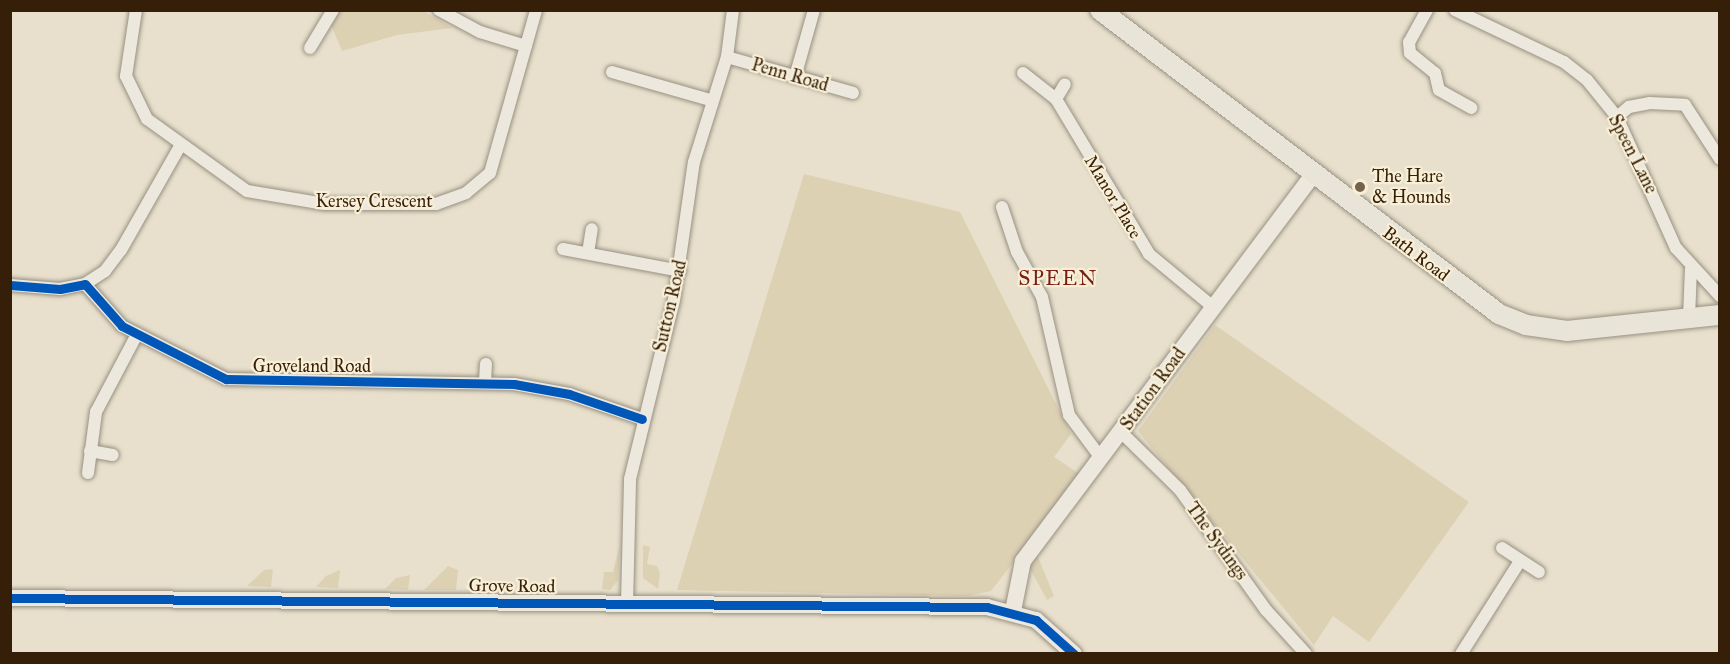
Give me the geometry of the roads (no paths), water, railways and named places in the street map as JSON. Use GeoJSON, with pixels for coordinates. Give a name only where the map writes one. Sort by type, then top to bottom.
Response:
{"type":"FeatureCollection","features":[{"type":"Feature","properties":{"kind":"main road","name":"Bath Road"},"geometry":{"type":"LineString","coordinates":[[1109,14],[1313,175],[1512,320],[1567,331],[1719,315]]}},
{"type":"Feature","properties":{"kind":"street","name":"Kersey Crescent"},"geometry":{"type":"LineString","coordinates":[[136,10],[126,65],[129,87],[147,119],[180,146],[247,190],[325,204],[436,204],[466,193],[490,173],[537,10]]}},
{"type":"Feature","properties":{"kind":"street"},"geometry":{"type":"LineString","coordinates":[[310,48],[333,10]]}},
{"type":"Feature","properties":{"kind":"street"},"geometry":{"type":"LineString","coordinates":[[439,10],[480,32],[526,46]]}},
{"type":"Feature","properties":{"kind":"street","name":"Sutton Road"},"geometry":{"type":"LineString","coordinates":[[627,604],[628,504],[642,419],[680,271],[694,162],[710,100],[727,57],[733,10]]}},
{"type":"Feature","properties":{"kind":"street"},"geometry":{"type":"LineString","coordinates":[[795,77],[814,10]]}},
{"type":"Feature","properties":{"kind":"street"},"geometry":{"type":"LineString","coordinates":[[1427,10],[1409,42],[1410,53],[1435,73],[1439,90],[1471,108]]}},
{"type":"Feature","properties":{"kind":"street","name":"Speen Lane"},"geometry":{"type":"LineString","coordinates":[[1455,10],[1564,62],[1617,117],[1690,269],[1719,296]]}},
{"type":"Feature","properties":{"kind":"street","name":"Penn Road"},"geometry":{"type":"LineString","coordinates":[[727,57],[854,93]]}},
{"type":"Feature","properties":{"kind":"street"},"geometry":{"type":"LineString","coordinates":[[612,72],[710,100]]}},
{"type":"Feature","properties":{"kind":"street","name":"Manor Place"},"geometry":{"type":"LineString","coordinates":[[1023,73],[1056,99],[1149,254],[1213,307]]}},
{"type":"Feature","properties":{"kind":"street"},"geometry":{"type":"LineString","coordinates":[[1056,99],[1065,84]]}},
{"type":"Feature","properties":{"kind":"street"},"geometry":{"type":"LineString","coordinates":[[1617,117],[1629,107],[1687,99],[1719,159]]}},
{"type":"Feature","properties":{"kind":"street"},"geometry":{"type":"LineString","coordinates":[[10,285],[60,289],[84,284],[117,256],[180,146]]}},
{"type":"Feature","properties":{"kind":"street","name":"Station Road"},"geometry":{"type":"LineString","coordinates":[[1013,611],[1023,561],[1122,433],[1213,307],[1313,175]]}},
{"type":"Feature","properties":{"kind":"street"},"geometry":{"type":"LineString","coordinates":[[1002,207],[1017,252],[1042,297],[1069,415],[1101,458]]}},
{"type":"Feature","properties":{"kind":"street"},"geometry":{"type":"LineString","coordinates":[[588,253],[592,229]]}},
{"type":"Feature","properties":{"kind":"street"},"geometry":{"type":"LineString","coordinates":[[563,249],[680,271]]}},
{"type":"Feature","properties":{"kind":"street","name":"Speen Lane"},"geometry":{"type":"LineString","coordinates":[[1689,318],[1690,269]]}},
{"type":"Feature","properties":{"kind":"street","name":"Groveland Road"},"geometry":{"type":"LineString","coordinates":[[84,284],[100,307],[136,336],[212,375],[242,382],[486,382],[545,389],[642,419]]}},
{"type":"Feature","properties":{"kind":"street"},"geometry":{"type":"LineString","coordinates":[[88,473],[96,412],[136,336]]}},
{"type":"Feature","properties":{"kind":"street"},"geometry":{"type":"LineString","coordinates":[[486,364],[486,382]]}},
{"type":"Feature","properties":{"kind":"street","name":"The Sydings"},"geometry":{"type":"LineString","coordinates":[[1122,433],[1180,490],[1266,610],[1306,654]]}},
{"type":"Feature","properties":{"kind":"street"},"geometry":{"type":"LineString","coordinates":[[90,451],[113,455]]}},
{"type":"Feature","properties":{"kind":"street"},"geometry":{"type":"LineString","coordinates":[[1502,548],[1539,572]]}},
{"type":"Feature","properties":{"kind":"street"},"geometry":{"type":"LineString","coordinates":[[1461,654],[1520,561]]}},
{"type":"Feature","properties":{"kind":"street","name":"Grove Road"},"geometry":{"type":"LineString","coordinates":[[10,598],[627,604],[1013,611]]}},
{"type":"Feature","properties":{"kind":"street"},"geometry":{"type":"LineString","coordinates":[[1013,611],[1036,620],[1074,654]]}},
{"type":"Feature","properties":{"kind":"place","name":"The Hare & Hounds"},"geometry":{"type":"Point","coordinates":[1360,187]}},
{"type":"Feature","properties":{"kind":"district","name":"SPEEN"},"geometry":{"type":"Point","coordinates":[1058,278]}}]}
